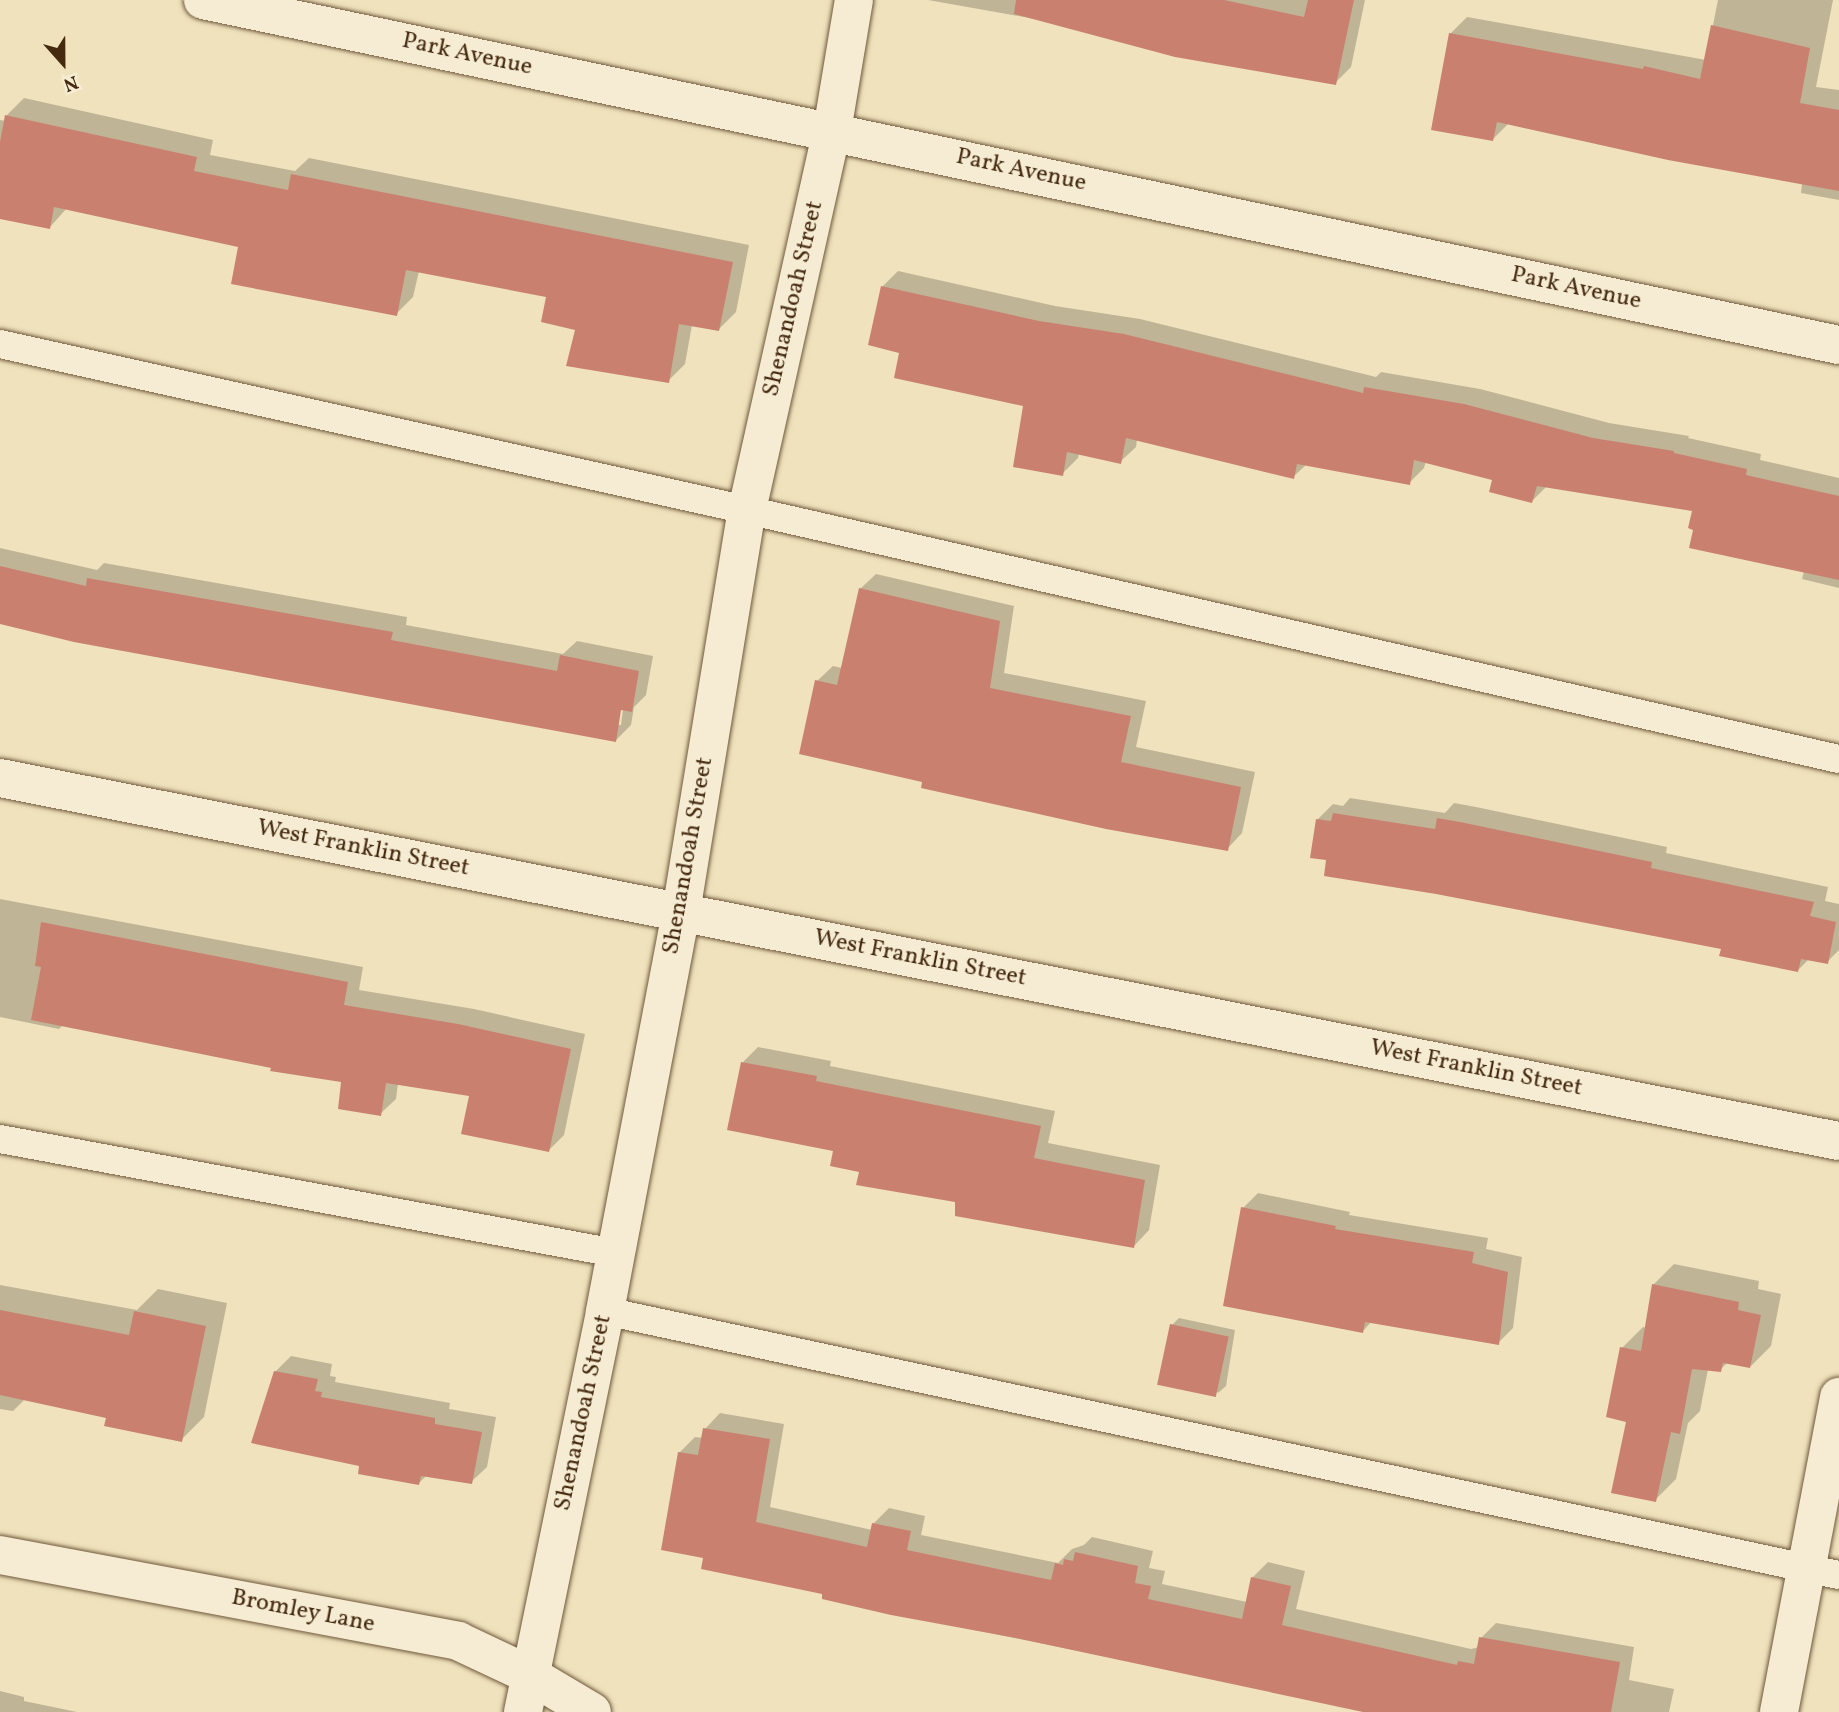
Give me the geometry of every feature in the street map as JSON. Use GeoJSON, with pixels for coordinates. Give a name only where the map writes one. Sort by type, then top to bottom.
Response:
{"type":"FeatureCollection","features":[{"type":"Feature","properties":{"kind":"street","name":"Park Avenue"},"geometry":{"type":"LineString","coordinates":[[203,0],[1839,345]]}},
{"type":"Feature","properties":{"kind":"street","name":"Shenandoah Street"},"geometry":{"type":"LineString","coordinates":[[526,1694],[605,1311],[681,912],[747,510],[832,131],[855,0]]}},
{"type":"Feature","properties":{"kind":"street","name":"West Franklin Street"},"geometry":{"type":"LineString","coordinates":[[0,778],[1839,1141]]}},
{"type":"Feature","properties":{"kind":"street"},"geometry":{"type":"LineString","coordinates":[[1779,1712],[1823,1572],[1839,1398]]}},
{"type":"Feature","properties":{"kind":"street","name":"Bromley Lane"},"geometry":{"type":"LineString","coordinates":[[0,1555],[458,1642],[526,1694],[592,1712]]}},
{"type":"Feature","properties":{"kind":"lane"},"geometry":{"type":"LineString","coordinates":[[0,344],[747,510],[1839,759]]}},
{"type":"Feature","properties":{"kind":"lane"},"geometry":{"type":"LineString","coordinates":[[0,1139],[615,1253]]}},
{"type":"Feature","properties":{"kind":"lane"},"geometry":{"type":"LineString","coordinates":[[605,1311],[1733,1550],[1823,1572]]}},
{"type":"Feature","properties":{"kind":"building"},"geometry":{"type":"Polygon","coordinates":[[[1016,0],[1224,0],[1304,17],[1308,0],[1354,0],[1336,85],[1175,57],[1014,14],[1016,0]]]}},
{"type":"Feature","properties":{"kind":"building"},"geometry":{"type":"Polygon","coordinates":[[[1711,25],[1810,48],[1800,103],[1839,110],[1839,191],[1668,160],[1497,122],[1493,141],[1431,130],[1449,33],[1643,69],[1644,66],[1700,79],[1711,25]]]}},
{"type":"Feature","properties":{"kind":"building"},"geometry":{"type":"Polygon","coordinates":[[[5,115],[197,157],[194,171],[288,190],[291,174],[733,262],[719,331],[679,324],[669,383],[566,366],[575,330],[541,322],[546,297],[406,270],[397,316],[231,284],[238,247],[54,207],[50,229],[0,219],[0,142],[5,115]]]}},
{"type":"Feature","properties":{"kind":"building"},"geometry":{"type":"Polygon","coordinates":[[[881,286],[1039,321],[1124,334],[1363,393],[1364,387],[1464,404],[1593,438],[1674,451],[1747,469],[1746,475],[1839,496],[1839,580],[1689,548],[1693,530],[1688,528],[1692,511],[1537,486],[1532,503],[1489,492],[1492,480],[1414,460],[1410,485],[1297,464],[1294,479],[1126,438],[1121,464],[1067,452],[1063,476],[1013,467],[1023,406],[894,378],[899,353],[868,345],[881,286]]]}},
{"type":"Feature","properties":{"kind":"building"},"geometry":{"type":"Polygon","coordinates":[[[0,566],[86,586],[87,578],[393,632],[391,640],[557,671],[560,655],[639,671],[632,712],[621,710],[616,742],[74,642],[0,624],[0,566]]]}},
{"type":"Feature","properties":{"kind":"building"},"geometry":{"type":"Polygon","coordinates":[[[859,588],[1000,621],[990,688],[1131,716],[1121,762],[1241,787],[1228,851],[1106,829],[921,788],[922,782],[799,754],[815,680],[837,685],[859,588]]]}},
{"type":"Feature","properties":{"kind":"building"},"geometry":{"type":"Polygon","coordinates":[[[1333,813],[1435,829],[1437,818],[1460,822],[1652,862],[1651,868],[1814,902],[1810,916],[1836,922],[1828,964],[1801,959],[1798,972],[1719,956],[1721,949],[1436,894],[1324,876],[1326,860],[1310,858],[1316,819],[1331,821],[1333,813]]]}},
{"type":"Feature","properties":{"kind":"building"},"geometry":{"type":"Polygon","coordinates":[[[41,922],[348,982],[344,1005],[458,1024],[571,1049],[549,1152],[461,1134],[469,1096],[386,1083],[381,1116],[338,1109],[341,1082],[270,1071],[271,1068],[31,1020],[41,967],[35,966],[41,922]]]}},
{"type":"Feature","properties":{"kind":"building"},"geometry":{"type":"Polygon","coordinates":[[[741,1062],[817,1076],[816,1081],[1041,1126],[1034,1158],[1145,1180],[1134,1248],[955,1216],[955,1202],[856,1185],[859,1172],[830,1166],[833,1151],[727,1130],[741,1062]]]}},
{"type":"Feature","properties":{"kind":"building"},"geometry":{"type":"Polygon","coordinates":[[[1241,1207],[1336,1226],[1335,1229],[1474,1252],[1472,1263],[1508,1272],[1499,1345],[1365,1322],[1363,1333],[1223,1306],[1241,1207]]]}},
{"type":"Feature","properties":{"kind":"building"},"geometry":{"type":"Polygon","coordinates":[[[1652,1284],[1739,1302],[1738,1310],[1761,1315],[1750,1368],[1723,1363],[1721,1372],[1692,1369],[1680,1434],[1671,1432],[1656,1502],[1611,1493],[1626,1422],[1606,1417],[1620,1347],[1641,1351],[1652,1284]]]}},
{"type":"Feature","properties":{"kind":"building"},"geometry":{"type":"Polygon","coordinates":[[[0,1310],[129,1335],[134,1311],[206,1326],[182,1442],[104,1426],[106,1418],[0,1395],[0,1310]]]}},
{"type":"Feature","properties":{"kind":"building"},"geometry":{"type":"Polygon","coordinates":[[[1170,1324],[1229,1336],[1216,1397],[1157,1385],[1170,1324]]]}},
{"type":"Feature","properties":{"kind":"building"},"geometry":{"type":"Polygon","coordinates":[[[274,1371],[318,1379],[315,1391],[322,1392],[321,1397],[435,1418],[435,1424],[482,1432],[472,1484],[421,1476],[419,1485],[358,1474],[359,1466],[251,1443],[274,1371]]]}},
{"type":"Feature","properties":{"kind":"building"},"geometry":{"type":"Polygon","coordinates":[[[703,1428],[770,1439],[756,1522],[867,1547],[872,1523],[911,1531],[907,1550],[1051,1580],[1055,1563],[1063,1565],[1064,1559],[1073,1561],[1075,1552],[1138,1566],[1135,1583],[1151,1586],[1148,1599],[1242,1619],[1251,1577],[1291,1586],[1282,1625],[1457,1665],[1458,1661],[1474,1664],[1479,1637],[1620,1662],[1611,1712],[1363,1712],[1016,1638],[891,1615],[822,1599],[822,1594],[701,1569],[703,1558],[661,1550],[678,1452],[698,1455],[703,1428]]]}}]}
